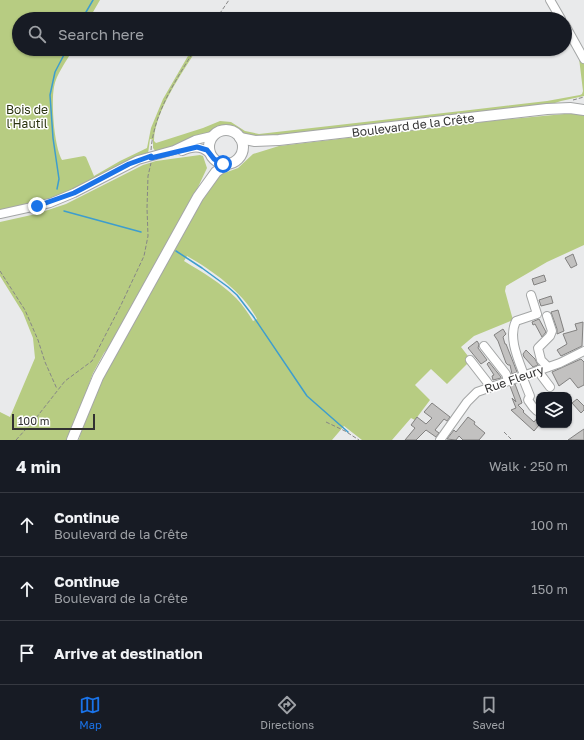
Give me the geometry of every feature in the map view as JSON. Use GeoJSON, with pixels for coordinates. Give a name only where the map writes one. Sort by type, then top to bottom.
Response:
{"type":"FeatureCollection","features":[{"type":"Feature","properties":{"kind":"main road","name":"Boulevard de la Crête"},"geometry":{"type":"LineString","coordinates":[[547,109],[584,102]]}},
{"type":"Feature","properties":{"kind":"main road","name":"Boulevard de la Crête"},"geometry":{"type":"LineString","coordinates":[[240,138],[255,141],[280,140],[547,109],[563,108],[584,110]]}},
{"type":"Feature","properties":{"kind":"main road"},"geometry":{"type":"LineString","coordinates":[[72,440],[98,377],[198,197],[210,168],[209,142],[212,136],[220,131],[228,130],[236,134],[240,138],[243,147],[242,154],[237,160],[227,164],[216,172],[198,197]]}},
{"type":"Feature","properties":{"kind":"main road","name":"Boulevard de la Crête"},"geometry":{"type":"LineString","coordinates":[[242,154],[253,147],[280,140]]}},
{"type":"Feature","properties":{"kind":"main road"},"geometry":{"type":"LineString","coordinates":[[210,155],[220,163],[227,164]]}},
{"type":"Feature","properties":{"kind":"main road"},"geometry":{"type":"LineString","coordinates":[[77,440],[81,419]]}},
{"type":"Feature","properties":{"kind":"street"},"geometry":{"type":"LineString","coordinates":[[551,1],[557,12]]}},
{"type":"Feature","properties":{"kind":"street"},"geometry":{"type":"LineString","coordinates":[[572,38],[584,59]]}},
{"type":"Feature","properties":{"kind":"street"},"geometry":{"type":"LineString","coordinates":[[0,214],[37,206],[63,198],[129,164],[174,150],[195,140],[212,136]]}},
{"type":"Feature","properties":{"kind":"street"},"geometry":{"type":"LineString","coordinates":[[0,218],[32,211],[66,200],[151,157],[194,147],[202,148],[210,155]]}},
{"type":"Feature","properties":{"kind":"street"},"geometry":{"type":"LineString","coordinates":[[531,295],[537,314],[516,321],[512,329],[513,340],[530,396],[528,400],[536,410]]}},
{"type":"Feature","properties":{"kind":"street"},"geometry":{"type":"LineString","coordinates":[[547,316],[552,331],[550,336],[538,348],[541,360],[548,367]]}},
{"type":"Feature","properties":{"kind":"street"},"geometry":{"type":"LineString","coordinates":[[484,346],[506,374],[508,381]]}},
{"type":"Feature","properties":{"kind":"street","name":"Rue Fleury"},"geometry":{"type":"LineString","coordinates":[[440,440],[470,398],[482,390],[548,367],[584,351]]}},
{"type":"Feature","properties":{"kind":"street"},"geometry":{"type":"LineString","coordinates":[[470,360],[490,387]]}},
{"type":"Feature","properties":{"kind":"street"},"geometry":{"type":"LineString","coordinates":[[539,370],[550,387]]}},
{"type":"Feature","properties":{"kind":"path"},"geometry":{"type":"LineString","coordinates":[[221,12],[229,0]]}},
{"type":"Feature","properties":{"kind":"path"},"geometry":{"type":"LineString","coordinates":[[16,440],[36,418],[65,381],[92,361],[144,256],[148,236],[146,208],[153,134],[162,107],[191,56]]}},
{"type":"Feature","properties":{"kind":"path"},"geometry":{"type":"LineString","coordinates":[[0,271],[25,310],[38,340],[45,362],[58,390]]}},
{"type":"Feature","properties":{"kind":"path"},"geometry":{"type":"LineString","coordinates":[[326,422],[359,440]]}},
{"type":"Feature","properties":{"kind":"path"},"geometry":{"type":"LineString","coordinates":[[504,432],[512,440]]}},
{"type":"Feature","properties":{"kind":"green space","name":"Bois de l'Hautil"},"geometry":{"type":"Polygon","coordinates":[[[0,0],[100,0],[93,12],[12,12],[12,56],[69,56],[59,72],[55,82],[53,94],[53,113],[57,145],[62,160],[84,156],[86,157],[94,176],[147,148],[151,128],[163,99],[188,56],[193,56],[177,81],[159,118],[155,130],[154,141],[156,143],[220,121],[231,122],[245,131],[259,134],[547,101],[580,95],[583,91],[579,58],[572,44],[584,62],[584,96],[549,105],[264,138],[243,135],[234,128],[221,126],[208,135],[179,146],[156,152],[153,148],[153,140],[150,139],[148,154],[49,201],[0,213],[0,0]]]}},
{"type":"Feature","properties":{"kind":"green space"},"geometry":{"type":"Polygon","coordinates":[[[575,113],[584,115],[584,245],[547,262],[506,286],[505,291],[513,320],[474,336],[461,347],[471,360],[447,384],[431,369],[415,385],[430,400],[415,420],[411,418],[392,440],[362,440],[344,426],[332,440],[79,440],[83,423],[96,389],[200,200],[219,175],[238,168],[253,154],[279,146],[499,120],[575,113]],[[187,256],[184,261],[224,287],[239,301],[253,321],[257,319],[236,291],[217,275],[187,256]]]}},
{"type":"Feature","properties":{"kind":"green space"},"geometry":{"type":"Polygon","coordinates":[[[200,155],[203,156],[207,168],[192,200],[115,340],[104,353],[93,373],[69,440],[0,440],[0,412],[10,417],[35,358],[33,338],[23,313],[0,276],[0,222],[36,214],[66,204],[143,165],[156,161],[200,155]]]}},
{"type":"Feature","properties":{"kind":"building"},"geometry":{"type":"Polygon","coordinates":[[[573,254],[577,265],[571,268],[565,258],[573,254]]]}},
{"type":"Feature","properties":{"kind":"building"},"geometry":{"type":"Polygon","coordinates":[[[544,275],[546,281],[534,285],[532,279],[544,275]]]}},
{"type":"Feature","properties":{"kind":"building"},"geometry":{"type":"Polygon","coordinates":[[[551,296],[553,303],[541,306],[539,300],[551,296]]]}},
{"type":"Feature","properties":{"kind":"building"},"geometry":{"type":"Polygon","coordinates":[[[558,310],[564,331],[557,334],[557,329],[551,312],[558,310]]]}},
{"type":"Feature","properties":{"kind":"building"},"geometry":{"type":"Polygon","coordinates":[[[539,319],[546,332],[542,337],[535,324],[533,325],[532,322],[539,319]]]}},
{"type":"Feature","properties":{"kind":"building"},"geometry":{"type":"Polygon","coordinates":[[[583,322],[582,346],[561,356],[557,350],[567,344],[563,334],[577,330],[575,324],[583,322]]]}},
{"type":"Feature","properties":{"kind":"building"},"geometry":{"type":"Polygon","coordinates":[[[503,329],[506,334],[503,337],[505,344],[517,372],[512,374],[510,365],[506,363],[498,341],[494,335],[503,329]]]}},
{"type":"Feature","properties":{"kind":"building"},"geometry":{"type":"Polygon","coordinates":[[[477,341],[479,344],[478,348],[487,360],[481,364],[468,348],[477,341]]]}},
{"type":"Feature","properties":{"kind":"building"},"geometry":{"type":"Polygon","coordinates":[[[526,350],[535,359],[538,365],[533,367],[524,357],[523,354],[526,350]]]}},
{"type":"Feature","properties":{"kind":"building"},"geometry":{"type":"Polygon","coordinates":[[[581,359],[584,362],[584,385],[578,388],[570,378],[559,386],[552,372],[581,359]]]}},
{"type":"Feature","properties":{"kind":"building"},"geometry":{"type":"Polygon","coordinates":[[[489,362],[501,378],[493,380],[492,376],[494,375],[487,364],[489,362]]]}},
{"type":"Feature","properties":{"kind":"building"},"geometry":{"type":"Polygon","coordinates":[[[515,384],[522,403],[518,405],[524,411],[523,412],[534,422],[536,420],[536,428],[534,431],[511,410],[516,408],[512,398],[516,402],[510,386],[515,384]]]}},
{"type":"Feature","properties":{"kind":"building"},"geometry":{"type":"Polygon","coordinates":[[[577,399],[584,406],[584,410],[581,413],[572,403],[577,399]]]}},
{"type":"Feature","properties":{"kind":"building"},"geometry":{"type":"Polygon","coordinates":[[[432,403],[450,417],[447,421],[444,419],[435,430],[439,433],[436,437],[426,430],[416,440],[405,440],[415,428],[411,425],[417,417],[426,424],[432,418],[424,412],[432,403]]]}},
{"type":"Feature","properties":{"kind":"building"},"geometry":{"type":"Polygon","coordinates":[[[468,417],[485,433],[479,440],[463,440],[459,436],[456,440],[447,439],[454,430],[456,432],[468,417]]]}},
{"type":"Feature","properties":{"kind":"building"},"geometry":{"type":"Polygon","coordinates":[[[584,429],[584,440],[568,440],[578,433],[584,429]]]}},
{"type":"Feature","properties":{"kind":"waterway"},"geometry":{"type":"LineString","coordinates":[[86,12],[93,0]]}},
{"type":"Feature","properties":{"kind":"waterway"},"geometry":{"type":"LineString","coordinates":[[57,189],[59,179],[53,138],[50,95],[55,72],[63,56]]}},
{"type":"Feature","properties":{"kind":"waterway"},"geometry":{"type":"LineString","coordinates":[[64,211],[141,232]]}},
{"type":"Feature","properties":{"kind":"waterway"},"geometry":{"type":"LineString","coordinates":[[176,251],[202,268],[237,295],[307,396],[348,432]]}},
{"type":"Feature","properties":{"kind":"route"},"geometry":{"type":"LineString","coordinates":[[37,206],[50,203],[74,193],[129,164],[151,156],[151,158],[197,147],[207,150],[216,162],[223,164]]}}]}
